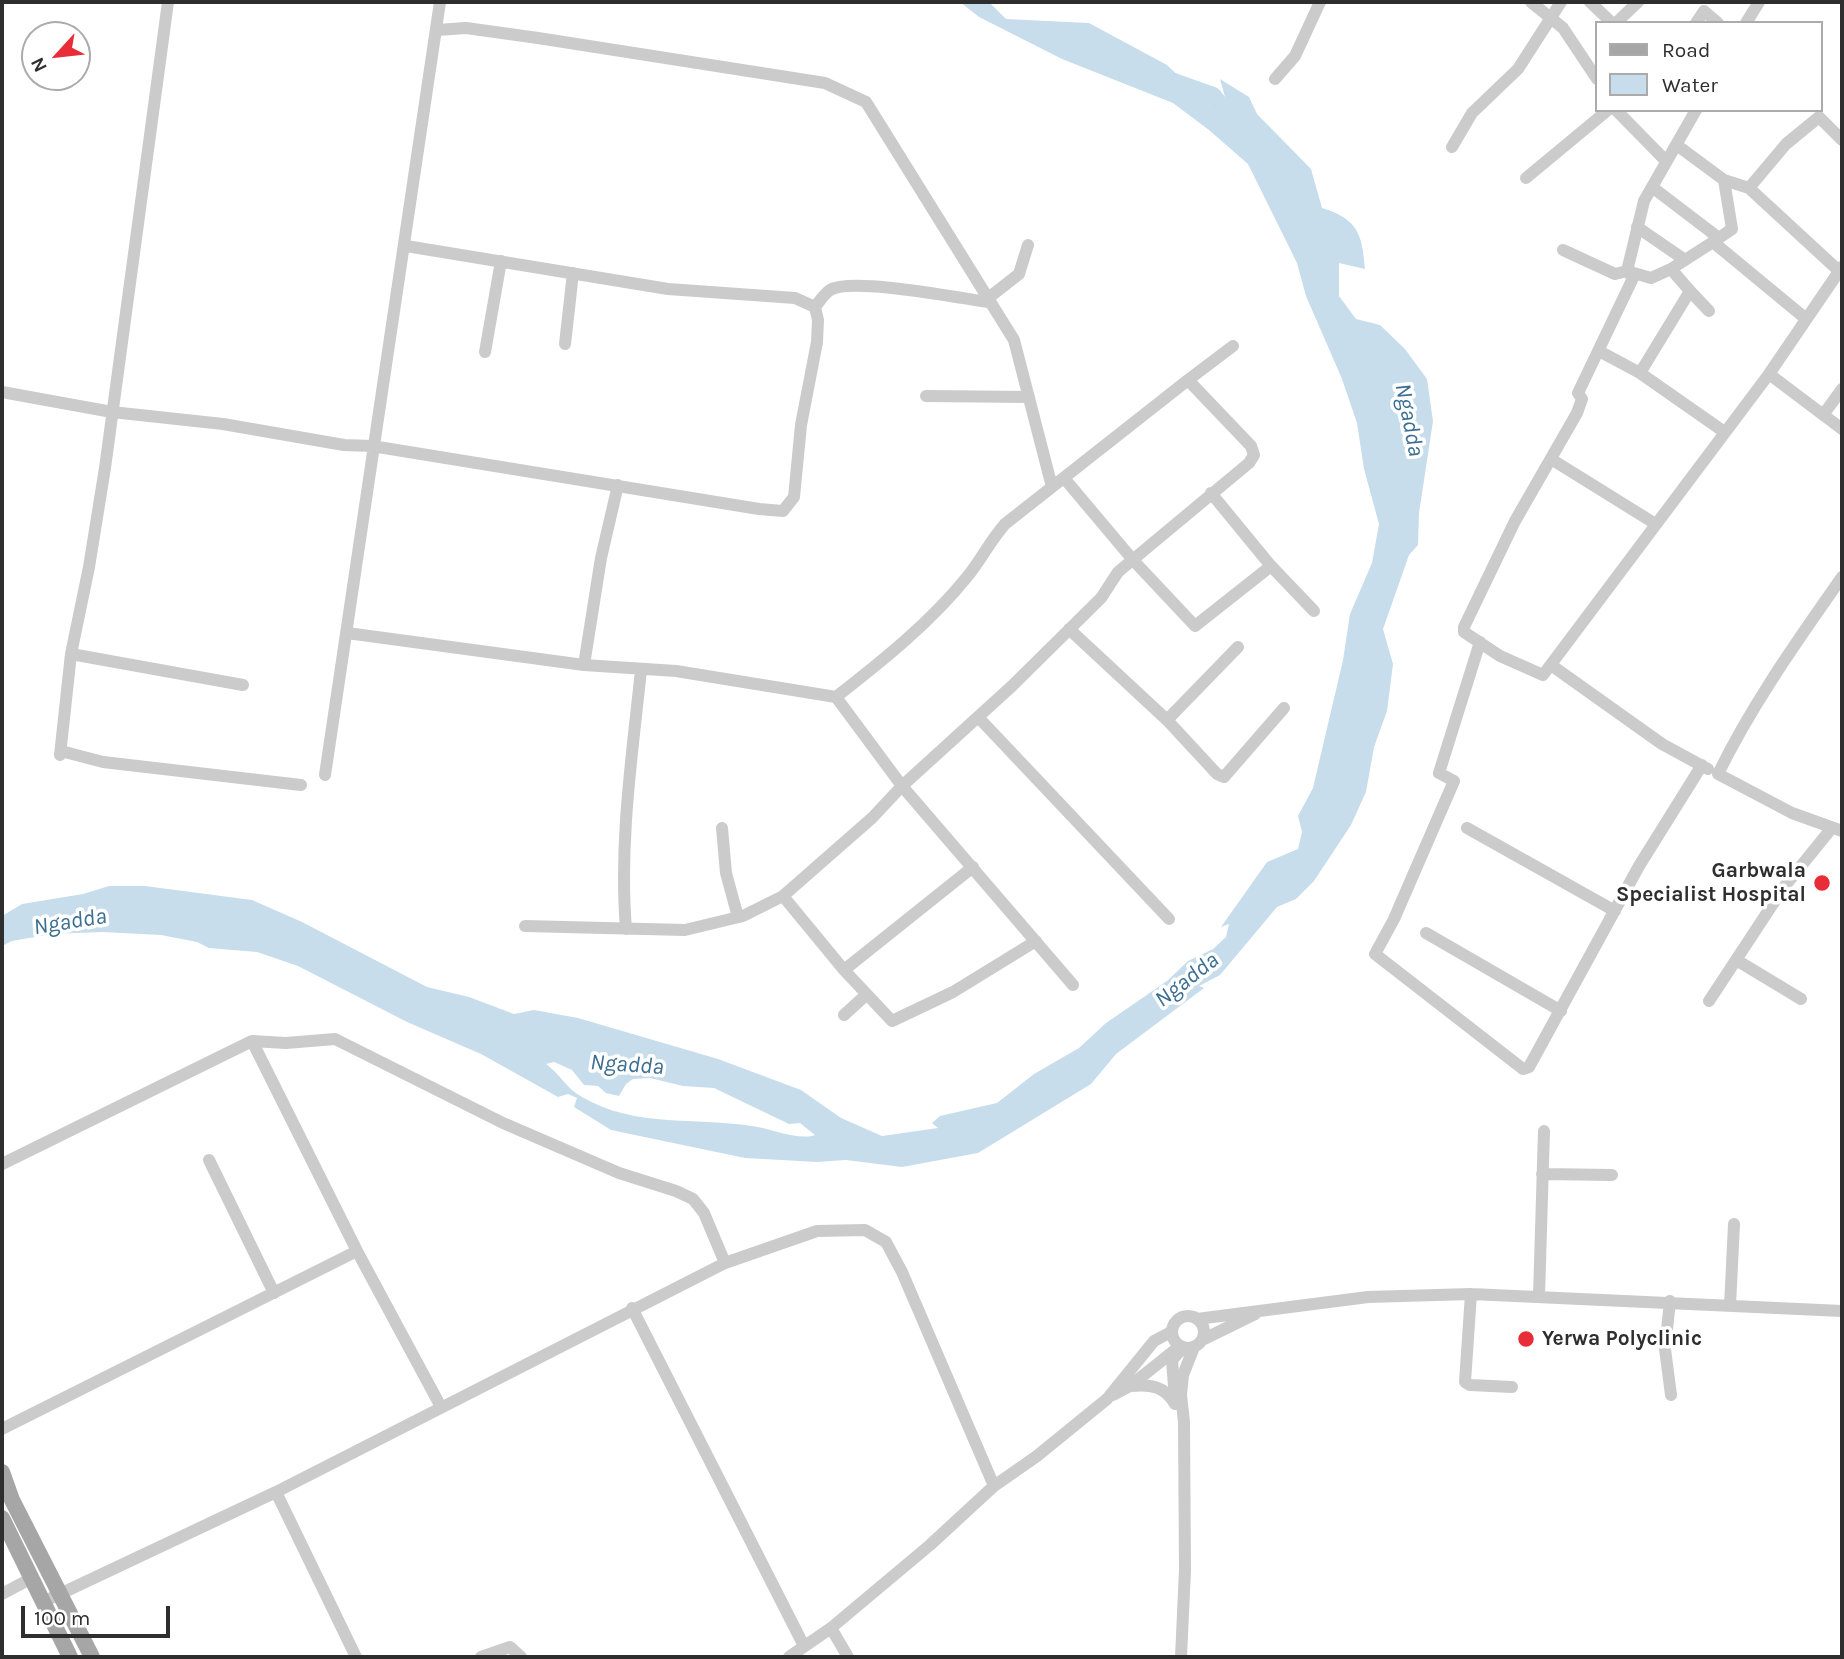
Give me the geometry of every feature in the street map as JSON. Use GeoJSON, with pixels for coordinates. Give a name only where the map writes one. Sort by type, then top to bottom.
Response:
{"type":"FeatureCollection","features":[{"type":"Feature","properties":{"kind":"main road"},"geometry":{"type":"LineString","coordinates":[[2,1472],[12,1500],[92,1657]]}},
{"type":"Feature","properties":{"kind":"main road"},"geometry":{"type":"LineString","coordinates":[[2,1518],[70,1657]]}},
{"type":"Feature","properties":{"kind":"street"},"geometry":{"type":"LineString","coordinates":[[168,2],[89,567],[71,654],[60,753],[103,762],[301,785]]}},
{"type":"Feature","properties":{"kind":"street"},"geometry":{"type":"LineString","coordinates":[[325,775],[372,446],[406,246],[440,2]]}},
{"type":"Feature","properties":{"kind":"street"},"geometry":{"type":"LineString","coordinates":[[1275,79],[1295,56],[1320,2]]}},
{"type":"Feature","properties":{"kind":"street"},"geometry":{"type":"LineString","coordinates":[[1531,2],[1563,28],[1596,78]]}},
{"type":"Feature","properties":{"kind":"street"},"geometry":{"type":"LineString","coordinates":[[1452,147],[1472,113],[1518,69],[1561,2]]}},
{"type":"Feature","properties":{"kind":"street"},"geometry":{"type":"LineString","coordinates":[[1590,2],[1612,21]]}},
{"type":"Feature","properties":{"kind":"street"},"geometry":{"type":"LineString","coordinates":[[1616,21],[1638,2]]}},
{"type":"Feature","properties":{"kind":"street"},"geometry":{"type":"LineString","coordinates":[[1747,21],[1759,2]]}},
{"type":"Feature","properties":{"kind":"street"},"geometry":{"type":"LineString","coordinates":[[1697,21],[1704,11],[1716,21]]}},
{"type":"Feature","properties":{"kind":"street"},"geometry":{"type":"LineString","coordinates":[[437,30],[466,28],[825,83],[866,102],[922,188],[987,301],[1014,340],[1052,487]]}},
{"type":"Feature","properties":{"kind":"street"},"geometry":{"type":"LineString","coordinates":[[1526,178],[1606,112]]}},
{"type":"Feature","properties":{"kind":"street"},"geometry":{"type":"LineString","coordinates":[[1627,271],[1637,227],[1652,187],[1666,161],[1678,146],[1695,112]]}},
{"type":"Feature","properties":{"kind":"street"},"geometry":{"type":"LineString","coordinates":[[1623,113],[1666,161]]}},
{"type":"Feature","properties":{"kind":"street"},"geometry":{"type":"LineString","coordinates":[[1749,188],[1786,144],[1819,117],[1842,140]]}},
{"type":"Feature","properties":{"kind":"street"},"geometry":{"type":"LineString","coordinates":[[1627,271],[1633,278],[1578,393],[1582,399],[1577,413],[1515,521],[1464,626],[1464,632],[1480,642],[1543,675],[1723,431],[1769,374],[1841,269],[1749,188],[1724,180],[1678,146]]}},
{"type":"Feature","properties":{"kind":"street"},"geometry":{"type":"LineString","coordinates":[[1563,250],[1615,274],[1627,271],[1651,278],[1671,269],[1732,229],[1724,180]]}},
{"type":"Feature","properties":{"kind":"street"},"geometry":{"type":"LineString","coordinates":[[1652,187],[1715,235],[1713,242]]}},
{"type":"Feature","properties":{"kind":"street"},"geometry":{"type":"LineString","coordinates":[[1637,227],[1685,260]]}},
{"type":"Feature","properties":{"kind":"street"},"geometry":{"type":"LineString","coordinates":[[1713,242],[1805,318]]}},
{"type":"Feature","properties":{"kind":"street"},"geometry":{"type":"LineString","coordinates":[[815,307],[830,290],[843,287],[875,287],[987,301],[1019,274],[1028,245]]}},
{"type":"Feature","properties":{"kind":"street"},"geometry":{"type":"LineString","coordinates":[[406,246],[668,289],[795,298],[815,307]]}},
{"type":"Feature","properties":{"kind":"street"},"geometry":{"type":"LineString","coordinates":[[485,352],[501,261]]}},
{"type":"Feature","properties":{"kind":"street"},"geometry":{"type":"LineString","coordinates":[[1671,269],[1709,311]]}},
{"type":"Feature","properties":{"kind":"street"},"geometry":{"type":"LineString","coordinates":[[565,344],[573,273]]}},
{"type":"Feature","properties":{"kind":"street"},"geometry":{"type":"LineString","coordinates":[[1640,373],[1690,291]]}},
{"type":"Feature","properties":{"kind":"street"},"geometry":{"type":"LineString","coordinates":[[2,392],[112,412],[223,424],[344,445],[372,446],[783,510],[794,497],[801,425],[817,342],[818,320],[815,307]]}},
{"type":"Feature","properties":{"kind":"street"},"geometry":{"type":"LineString","coordinates":[[836,697],[896,650],[967,577],[989,542],[1005,524],[1233,345]]}},
{"type":"Feature","properties":{"kind":"street"},"geometry":{"type":"LineString","coordinates":[[1599,351],[1640,373],[1723,431]]}},
{"type":"Feature","properties":{"kind":"street"},"geometry":{"type":"LineString","coordinates":[[1769,374],[1842,429]]}},
{"type":"Feature","properties":{"kind":"street"},"geometry":{"type":"LineString","coordinates":[[525,926],[685,929],[738,917],[783,896],[872,818],[902,786],[978,717],[1069,629],[1133,560],[1254,455],[1244,436],[1188,380]]}},
{"type":"Feature","properties":{"kind":"street"},"geometry":{"type":"LineString","coordinates":[[1823,415],[1842,389]]}},
{"type":"Feature","properties":{"kind":"street"},"geometry":{"type":"LineString","coordinates":[[926,396],[1029,397]]}},
{"type":"Feature","properties":{"kind":"street"},"geometry":{"type":"LineString","coordinates":[[1550,459],[1654,523]]}},
{"type":"Feature","properties":{"kind":"street"},"geometry":{"type":"LineString","coordinates":[[1064,478],[1133,560],[1195,626],[1271,566]]}},
{"type":"Feature","properties":{"kind":"street"},"geometry":{"type":"LineString","coordinates":[[584,665],[601,558],[618,485]]}},
{"type":"Feature","properties":{"kind":"street"},"geometry":{"type":"LineString","coordinates":[[1211,493],[1271,566],[1314,611]]}},
{"type":"Feature","properties":{"kind":"street"},"geometry":{"type":"LineString","coordinates":[[1718,774],[1730,748],[1841,579]]}},
{"type":"Feature","properties":{"kind":"street"},"geometry":{"type":"LineString","coordinates":[[1069,629],[1167,720],[1217,774],[1224,777],[1284,708]]}},
{"type":"Feature","properties":{"kind":"street"},"geometry":{"type":"LineString","coordinates":[[347,633],[584,665],[676,671],[836,697],[902,786],[1073,985]]}},
{"type":"Feature","properties":{"kind":"street"},"geometry":{"type":"LineString","coordinates":[[1480,642],[1439,773],[1454,781],[1399,908],[1375,954],[1523,1069],[1529,1067],[1615,911],[1702,765]]}},
{"type":"Feature","properties":{"kind":"street"},"geometry":{"type":"LineString","coordinates":[[1167,720],[1238,647]]}},
{"type":"Feature","properties":{"kind":"street"},"geometry":{"type":"LineString","coordinates":[[71,654],[243,685]]}},
{"type":"Feature","properties":{"kind":"street"},"geometry":{"type":"LineString","coordinates":[[1550,665],[1662,744],[1792,813],[1837,830],[1784,887],[1738,961],[1709,1001]]}},
{"type":"Feature","properties":{"kind":"street"},"geometry":{"type":"LineString","coordinates":[[626,929],[622,888],[627,782],[641,670]]}},
{"type":"Feature","properties":{"kind":"street"},"geometry":{"type":"LineString","coordinates":[[978,717],[1169,919]]}},
{"type":"Feature","properties":{"kind":"street"},"geometry":{"type":"LineString","coordinates":[[722,828],[726,873],[738,917]]}},
{"type":"Feature","properties":{"kind":"street"},"geometry":{"type":"LineString","coordinates":[[1467,828],[1615,911]]}},
{"type":"Feature","properties":{"kind":"street"},"geometry":{"type":"LineString","coordinates":[[844,970],[973,867]]}},
{"type":"Feature","properties":{"kind":"street"},"geometry":{"type":"LineString","coordinates":[[783,896],[844,970],[892,1021],[953,992],[1036,941]]}},
{"type":"Feature","properties":{"kind":"street"},"geometry":{"type":"LineString","coordinates":[[1426,933],[1561,1011]]}},
{"type":"Feature","properties":{"kind":"street"},"geometry":{"type":"LineString","coordinates":[[1738,961],[1801,999]]}},
{"type":"Feature","properties":{"kind":"street"},"geometry":{"type":"LineString","coordinates":[[844,1015],[866,995]]}},
{"type":"Feature","properties":{"kind":"street"},"geometry":{"type":"LineString","coordinates":[[2,1164],[252,1041],[286,1043],[335,1039],[503,1123],[619,1173],[693,1199],[705,1213],[725,1263]]}},
{"type":"Feature","properties":{"kind":"street"},"geometry":{"type":"LineString","coordinates":[[252,1041],[357,1251],[441,1407]]}},
{"type":"Feature","properties":{"kind":"street"},"geometry":{"type":"LineString","coordinates":[[1539,1296],[1544,1130]]}},
{"type":"Feature","properties":{"kind":"street"},"geometry":{"type":"LineString","coordinates":[[209,1160],[274,1293]]}},
{"type":"Feature","properties":{"kind":"street"},"geometry":{"type":"LineString","coordinates":[[1542,1174],[1612,1175]]}},
{"type":"Feature","properties":{"kind":"street"},"geometry":{"type":"LineString","coordinates":[[1730,1306],[1734,1224]]}},
{"type":"Feature","properties":{"kind":"street"},"geometry":{"type":"LineString","coordinates":[[43,1602],[276,1492],[632,1308],[725,1263],[817,1231],[865,1230],[886,1242],[902,1272],[994,1486]]}},
{"type":"Feature","properties":{"kind":"street"},"geometry":{"type":"LineString","coordinates":[[2,1429],[357,1251]]}},
{"type":"Feature","properties":{"kind":"street"},"geometry":{"type":"LineString","coordinates":[[1471,1294],[1465,1382],[1512,1387]]}},
{"type":"Feature","properties":{"kind":"street"},"geometry":{"type":"LineString","coordinates":[[1107,1399],[1154,1341],[1171,1332],[1180,1317],[1197,1319],[1368,1297],[1471,1294],[1670,1301],[1842,1311]]}},
{"type":"Feature","properties":{"kind":"street"},"geometry":{"type":"LineString","coordinates":[[1670,1301],[1665,1349],[1671,1395]]}},
{"type":"Feature","properties":{"kind":"street"},"geometry":{"type":"LineString","coordinates":[[632,1308],[804,1646]]}},
{"type":"Feature","properties":{"kind":"street"},"geometry":{"type":"LineString","coordinates":[[789,1657],[831,1628],[930,1545],[994,1486],[1037,1456],[1107,1399],[1190,1345],[1266,1309]]}},
{"type":"Feature","properties":{"kind":"street"},"geometry":{"type":"LineString","coordinates":[[1176,1406],[1172,1360],[1204,1329],[1197,1319]]}},
{"type":"Feature","properties":{"kind":"street"},"geometry":{"type":"LineString","coordinates":[[1171,1332],[1190,1345]]}},
{"type":"Feature","properties":{"kind":"street"},"geometry":{"type":"LineString","coordinates":[[1181,1657],[1185,1570],[1183,1375],[1190,1345]]}},
{"type":"Feature","properties":{"kind":"street"},"geometry":{"type":"LineString","coordinates":[[1130,1386],[1158,1387],[1169,1394],[1184,1422]]}},
{"type":"Feature","properties":{"kind":"street"},"geometry":{"type":"LineString","coordinates":[[276,1492],[353,1657]]}},
{"type":"Feature","properties":{"kind":"street"},"geometry":{"type":"LineString","coordinates":[[2,1594],[30,1579]]}},
{"type":"Feature","properties":{"kind":"street"},"geometry":{"type":"LineString","coordinates":[[831,1628],[848,1657]]}},
{"type":"Feature","properties":{"kind":"street"},"geometry":{"type":"LineString","coordinates":[[481,1657],[510,1647],[521,1657]]}},
{"type":"Feature","properties":{"kind":"water"},"geometry":{"type":"Polygon","coordinates":[[[960,2],[989,2],[1006,19],[1089,23],[1167,65],[1234,129],[1220,79],[1249,97],[1257,114],[1311,169],[1322,208],[1351,223],[1360,237],[1365,269],[1339,263],[1339,296],[1356,319],[1380,325],[1405,349],[1427,379],[1433,421],[1419,513],[1418,545],[1409,555],[1383,629],[1393,664],[1387,711],[1374,747],[1366,792],[1351,825],[1314,881],[1296,899],[1277,907],[1220,975],[1199,986],[1204,988],[1116,1054],[1091,1084],[978,1153],[902,1167],[846,1160],[817,1162],[745,1158],[611,1130],[574,1107],[577,1098],[568,1094],[558,1097],[481,1054],[407,1022],[298,966],[257,952],[209,948],[197,942],[161,935],[102,932],[52,934],[12,941],[2,946],[2,916],[22,904],[83,894],[109,886],[145,886],[252,900],[302,922],[427,987],[469,997],[514,1014],[534,1010],[578,1018],[718,1059],[801,1090],[841,1118],[882,1136],[938,1128],[932,1123],[940,1116],[997,1103],[1034,1074],[1079,1048],[1106,1023],[1167,981],[1188,961],[1213,949],[1226,937],[1229,924],[1221,927],[1267,862],[1298,849],[1302,832],[1298,816],[1313,788],[1343,660],[1350,614],[1372,563],[1379,524],[1364,469],[1357,423],[1342,379],[1306,296],[1297,263],[1248,164],[1173,103],[1062,59],[979,17],[960,2]],[[554,1062],[546,1064],[577,1094],[602,1107],[623,1113],[665,1120],[730,1123],[801,1136],[815,1135],[800,1123],[789,1124],[714,1088],[683,1086],[650,1078],[633,1079],[626,1084],[619,1096],[606,1093],[598,1086],[584,1085],[572,1070],[554,1062]]]}},
{"type":"Feature","properties":{"kind":"waterway","name":"Ngadda"},"geometry":{"type":"LineString","coordinates":[[1171,81],[1213,96],[1246,138]]}},
{"type":"Feature","properties":{"kind":"place","name":"Garbwala Specialist Hospital"},"geometry":{"type":"Point","coordinates":[1822,883]}},
{"type":"Feature","properties":{"kind":"place","name":"Yerwa Polyclinic"},"geometry":{"type":"Point","coordinates":[1526,1339]}}]}
